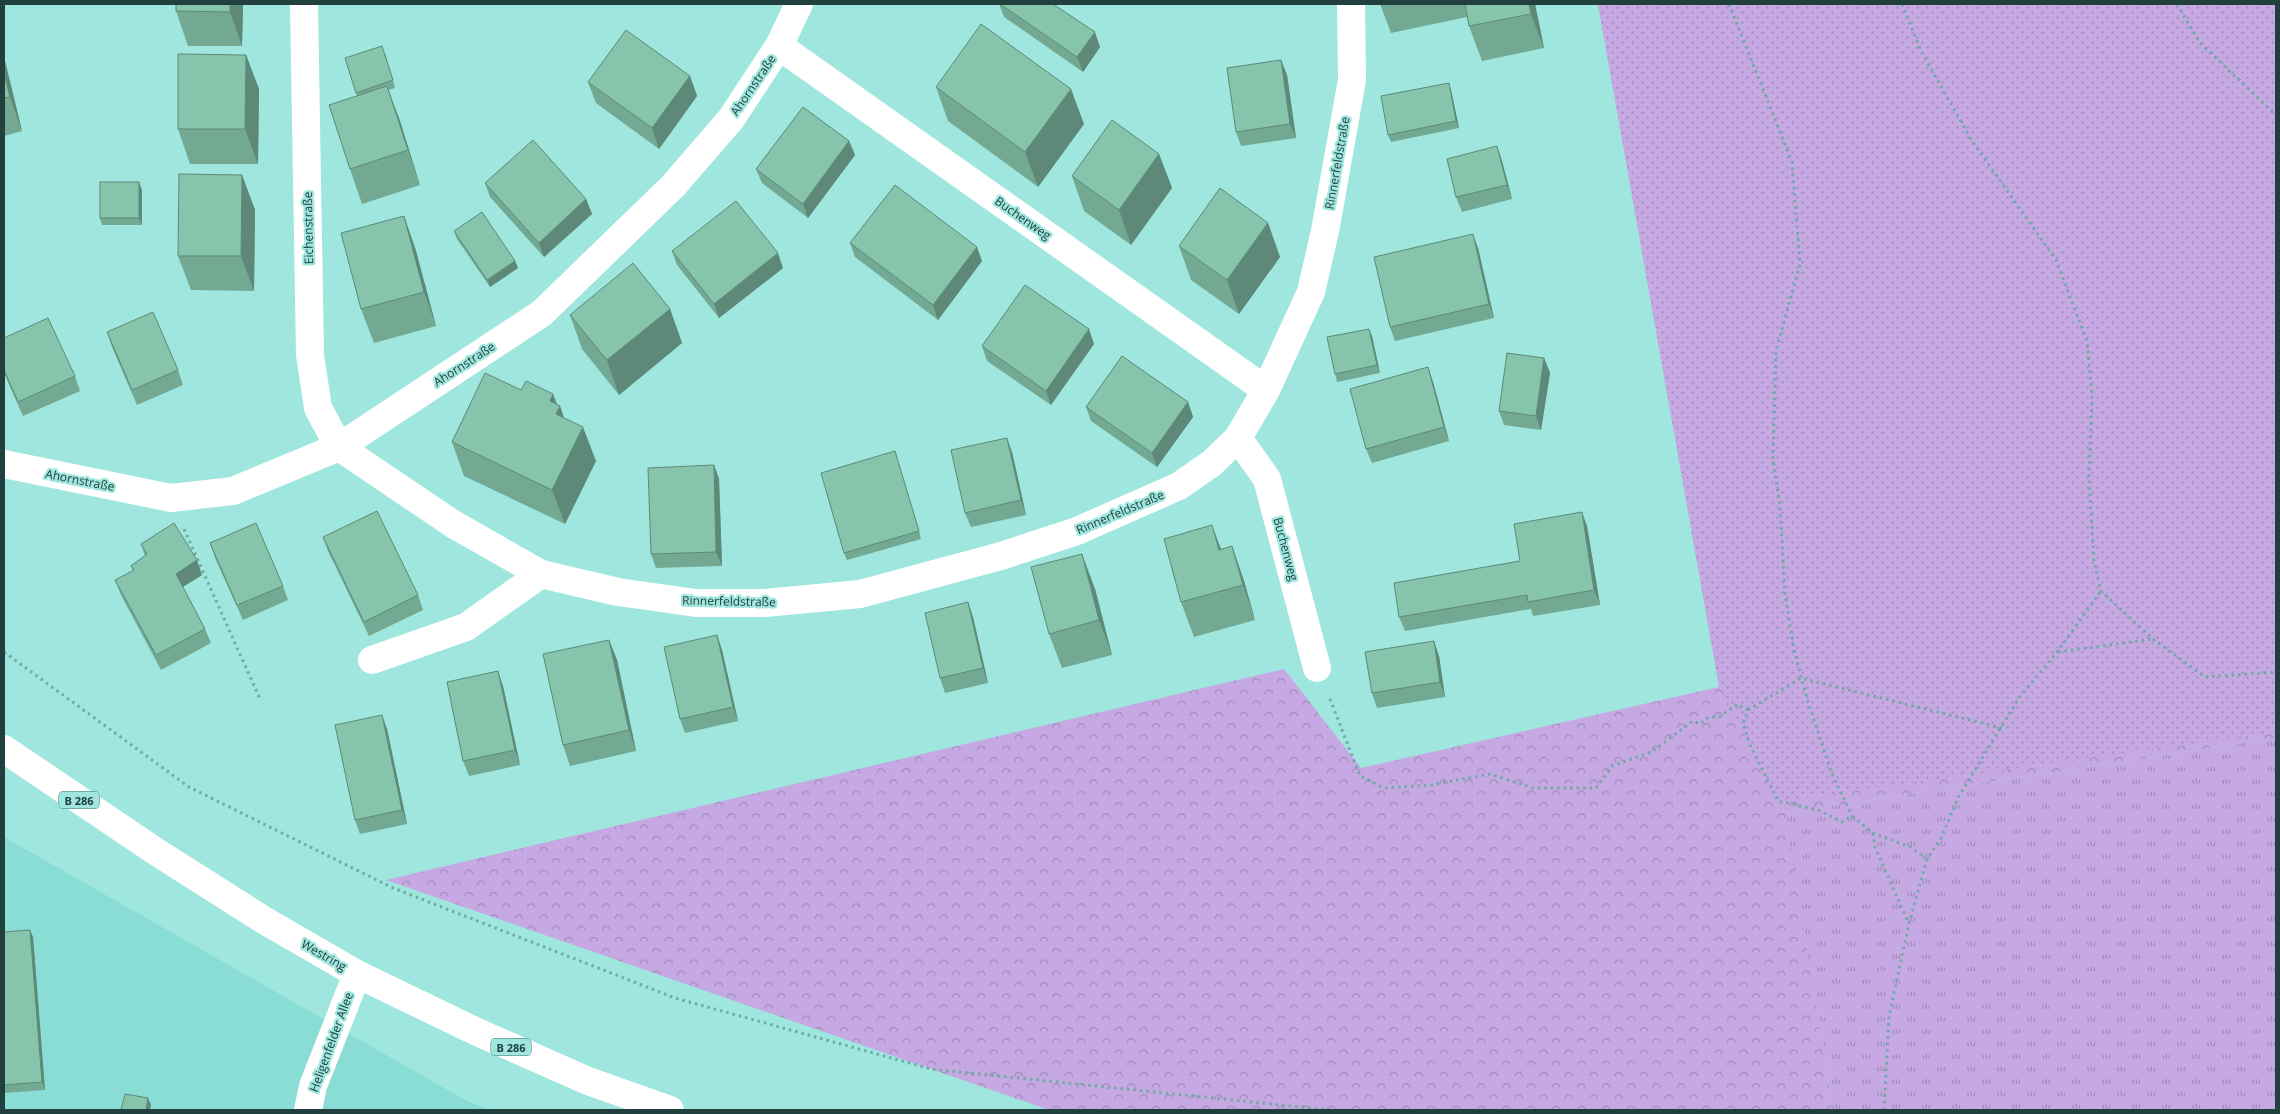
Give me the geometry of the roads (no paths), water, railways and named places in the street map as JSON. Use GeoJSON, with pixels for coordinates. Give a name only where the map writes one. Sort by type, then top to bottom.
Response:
{"type":"FeatureCollection","features":[{"type":"Feature","properties":{"kind":"street","name":"Eichenstraße"},"geometry":{"type":"LineString","coordinates":[[304,4],[310,355],[318,408],[339,447]]}},
{"type":"Feature","properties":{"kind":"street","name":"Ahornstraße"},"geometry":{"type":"LineString","coordinates":[[4,464],[171,498],[233,491],[339,447],[542,313],[673,186],[731,119],[779,46],[799,4]]}},
{"type":"Feature","properties":{"kind":"street","name":"Rinnerfeldstraße"},"geometry":{"type":"LineString","coordinates":[[339,447],[453,524],[541,574],[618,592],[696,602],[765,603],[860,594],[1001,556],[1077,531],[1179,486],[1212,463],[1238,438],[1266,390],[1310,292],[1325,231],[1352,80],[1351,4]]}},
{"type":"Feature","properties":{"kind":"street","name":"Buchenweg"},"geometry":{"type":"LineString","coordinates":[[779,46],[1266,390]]}},
{"type":"Feature","properties":{"kind":"street","name":"Buchenweg"},"geometry":{"type":"LineString","coordinates":[[1238,438],[1267,479],[1317,668]]}},
{"type":"Feature","properties":{"kind":"street"},"geometry":{"type":"LineString","coordinates":[[372,660],[466,627],[541,574]]}},
{"type":"Feature","properties":{"kind":"street","name":"Westring"},"geometry":{"type":"LineString","coordinates":[[4,749],[155,851],[277,928],[357,974],[475,1031],[588,1081],[670,1110]]}},
{"type":"Feature","properties":{"kind":"street","name":"Heligenfelder Allee"},"geometry":{"type":"LineString","coordinates":[[308,1110],[313,1086],[357,974]]}}]}
